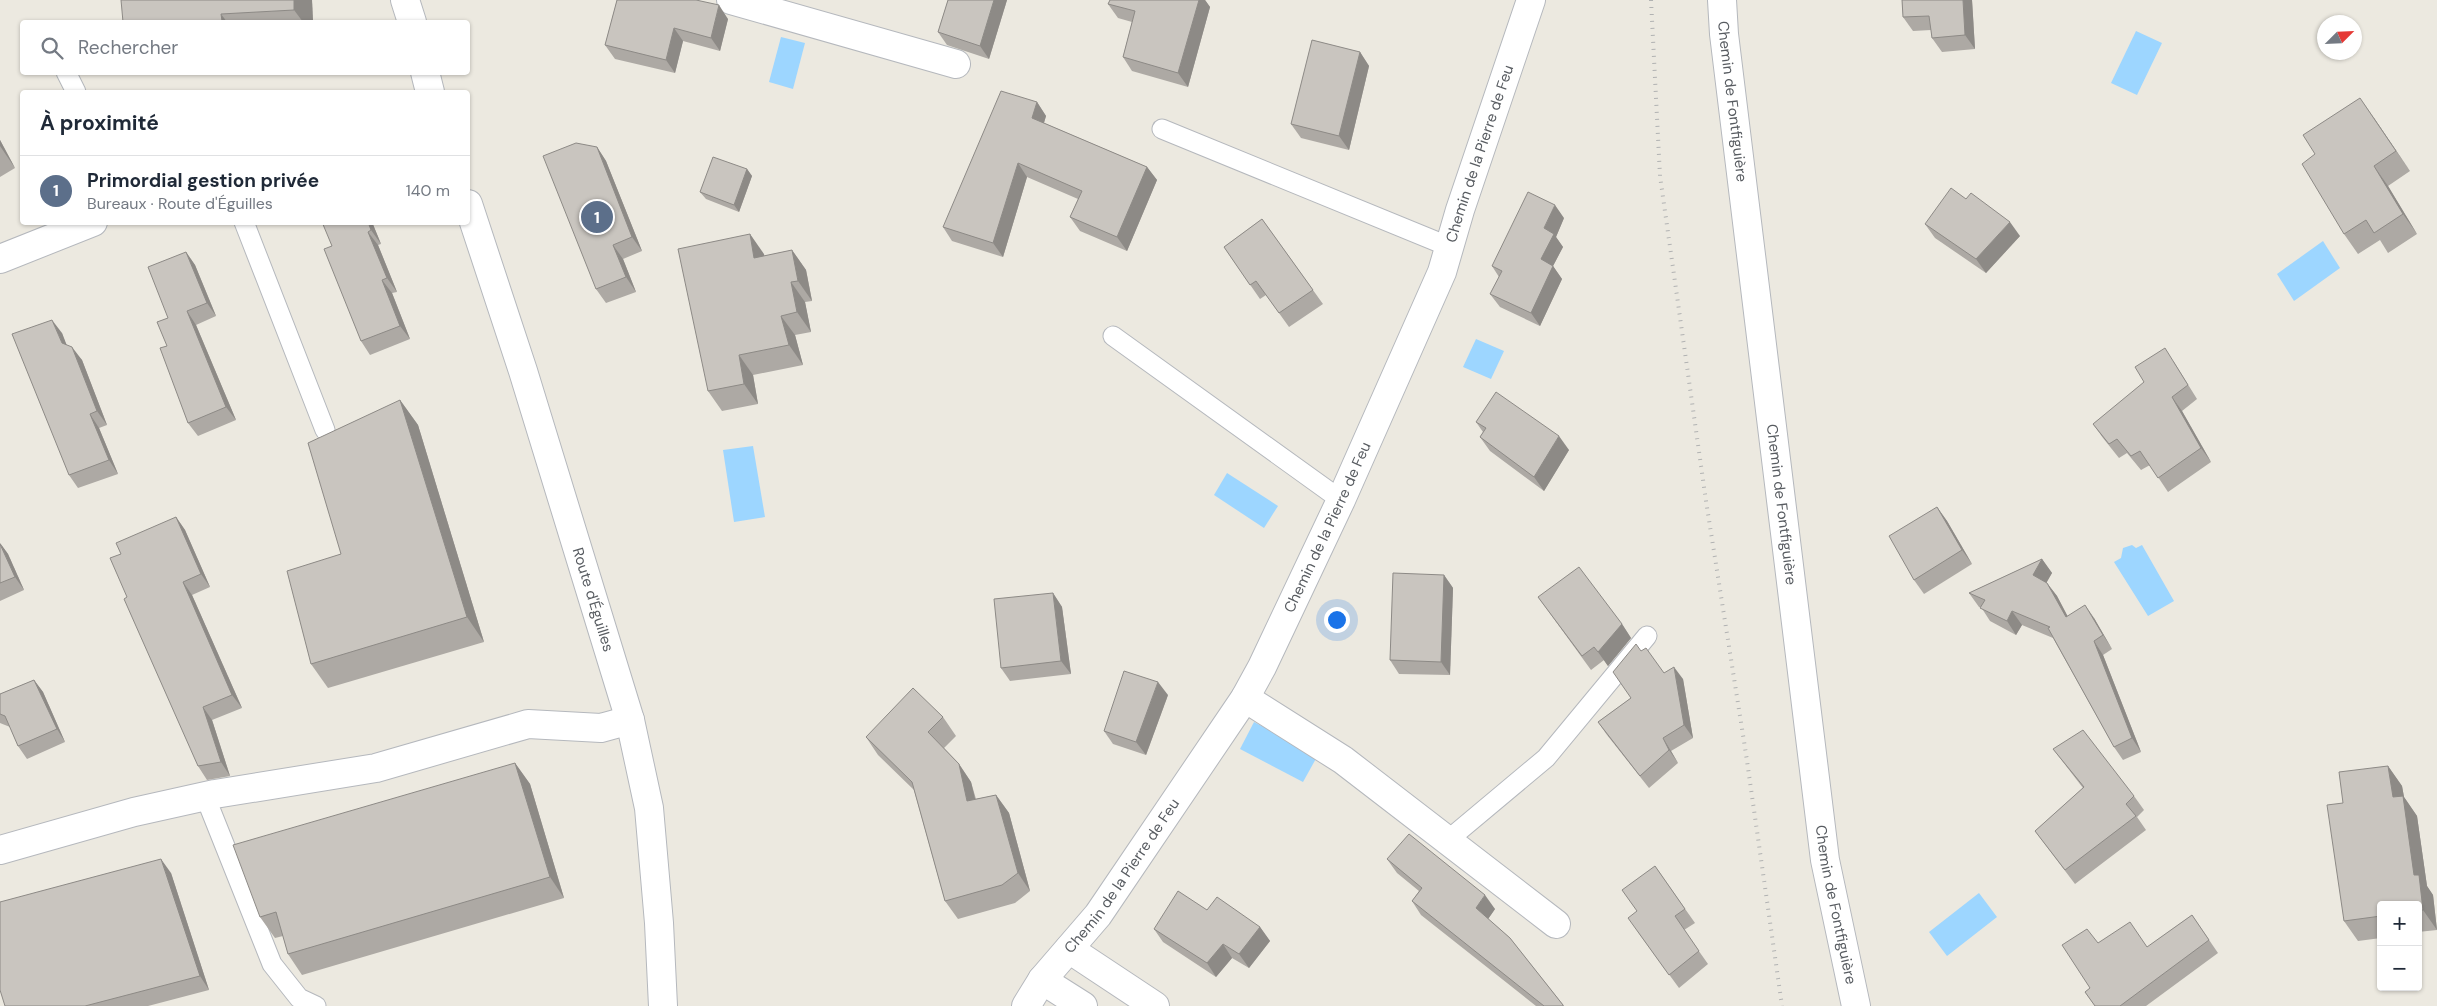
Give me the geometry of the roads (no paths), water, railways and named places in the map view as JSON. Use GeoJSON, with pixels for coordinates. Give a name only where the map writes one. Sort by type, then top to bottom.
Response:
{"type":"FeatureCollection","features":[{"type":"Feature","properties":{"kind":"street"},"geometry":{"type":"LineString","coordinates":[[405,0],[411,20]]}},
{"type":"Feature","properties":{"kind":"street"},"geometry":{"type":"LineString","coordinates":[[731,0],[956,64]]}},
{"type":"Feature","properties":{"kind":"street","name":"Chemin de la Pierre de Feu"},"geometry":{"type":"LineString","coordinates":[[1026,1006],[1042,980],[1098,915],[1245,698],[1262,667],[1341,500],[1442,272],[1460,210],[1532,0]]}},
{"type":"Feature","properties":{"kind":"street","name":"Chemin de Fontfiguière"},"geometry":{"type":"LineString","coordinates":[[1722,0],[1724,34],[1825,860],[1856,1006]]}},
{"type":"Feature","properties":{"kind":"street","name":"Route d'Éguilles"},"geometry":{"type":"LineString","coordinates":[[470,210],[523,370],[630,720],[649,808],[659,923],[663,1006]]}},
{"type":"Feature","properties":{"kind":"street"},"geometry":{"type":"LineString","coordinates":[[0,259],[85,225]]}},
{"type":"Feature","properties":{"kind":"street"},"geometry":{"type":"LineString","coordinates":[[1245,698],[1343,760],[1556,924]]}},
{"type":"Feature","properties":{"kind":"street"},"geometry":{"type":"LineString","coordinates":[[0,850],[134,812],[205,796],[376,768],[528,724],[601,728],[630,720]]}},
{"type":"Feature","properties":{"kind":"street"},"geometry":{"type":"LineString","coordinates":[[1068,949],[1155,1006]]}},
{"type":"Feature","properties":{"kind":"street"},"geometry":{"type":"LineString","coordinates":[[1042,980],[1083,1006]]}},
{"type":"Feature","properties":{"kind":"lane"},"geometry":{"type":"LineString","coordinates":[[68,75],[75,90]]}},
{"type":"Feature","properties":{"kind":"lane"},"geometry":{"type":"LineString","coordinates":[[1162,129],[1450,248]]}},
{"type":"Feature","properties":{"kind":"lane"},"geometry":{"type":"LineString","coordinates":[[245,225],[325,430]]}},
{"type":"Feature","properties":{"kind":"lane"},"geometry":{"type":"LineString","coordinates":[[1113,336],[1341,500]]}},
{"type":"Feature","properties":{"kind":"lane"},"geometry":{"type":"LineString","coordinates":[[1448,840],[1546,758],[1646,636]]}},
{"type":"Feature","properties":{"kind":"lane"},"geometry":{"type":"LineString","coordinates":[[205,796],[272,964],[298,998],[316,1006]]}},
{"type":"Feature","properties":{"kind":"water"},"geometry":{"type":"Polygon","coordinates":[[[2136,31],[2162,43],[2137,95],[2111,83],[2136,31]]]}},
{"type":"Feature","properties":{"kind":"water"},"geometry":{"type":"Polygon","coordinates":[[[781,37],[805,43],[793,89],[769,82],[781,37]]]}},
{"type":"Feature","properties":{"kind":"water"},"geometry":{"type":"Polygon","coordinates":[[[2323,241],[2340,268],[2294,301],[2277,274],[2323,241]]]}},
{"type":"Feature","properties":{"kind":"water"},"geometry":{"type":"Polygon","coordinates":[[[1476,339],[1504,351],[1491,379],[1463,367],[1476,339]]]}},
{"type":"Feature","properties":{"kind":"water"},"geometry":{"type":"Polygon","coordinates":[[[753,446],[765,517],[734,522],[723,450],[753,446]]]}},
{"type":"Feature","properties":{"kind":"water"},"geometry":{"type":"Polygon","coordinates":[[[1227,473],[1278,506],[1264,528],[1214,495],[1227,473]]]}},
{"type":"Feature","properties":{"kind":"water"},"geometry":{"type":"Polygon","coordinates":[[[2132,545],[2136,548],[2142,545],[2174,601],[2148,616],[2114,562],[2121,558],[2123,548],[2132,545]]]}},
{"type":"Feature","properties":{"kind":"water"},"geometry":{"type":"Polygon","coordinates":[[[1254,722],[1318,755],[1303,782],[1240,749],[1254,722]]]}},
{"type":"Feature","properties":{"kind":"water"},"geometry":{"type":"Polygon","coordinates":[[[1979,893],[1997,917],[1947,956],[1929,932],[1979,893]]]}},
{"type":"Feature","properties":{"kind":"railway"},"geometry":{"type":"LineString","coordinates":[[1651,0],[1660,176],[1706,501],[1746,754],[1782,1006]]}},
{"type":"Feature","properties":{"kind":"place","name":"Primordial gestion privée"},"geometry":{"type":"Point","coordinates":[597,217]}}]}
